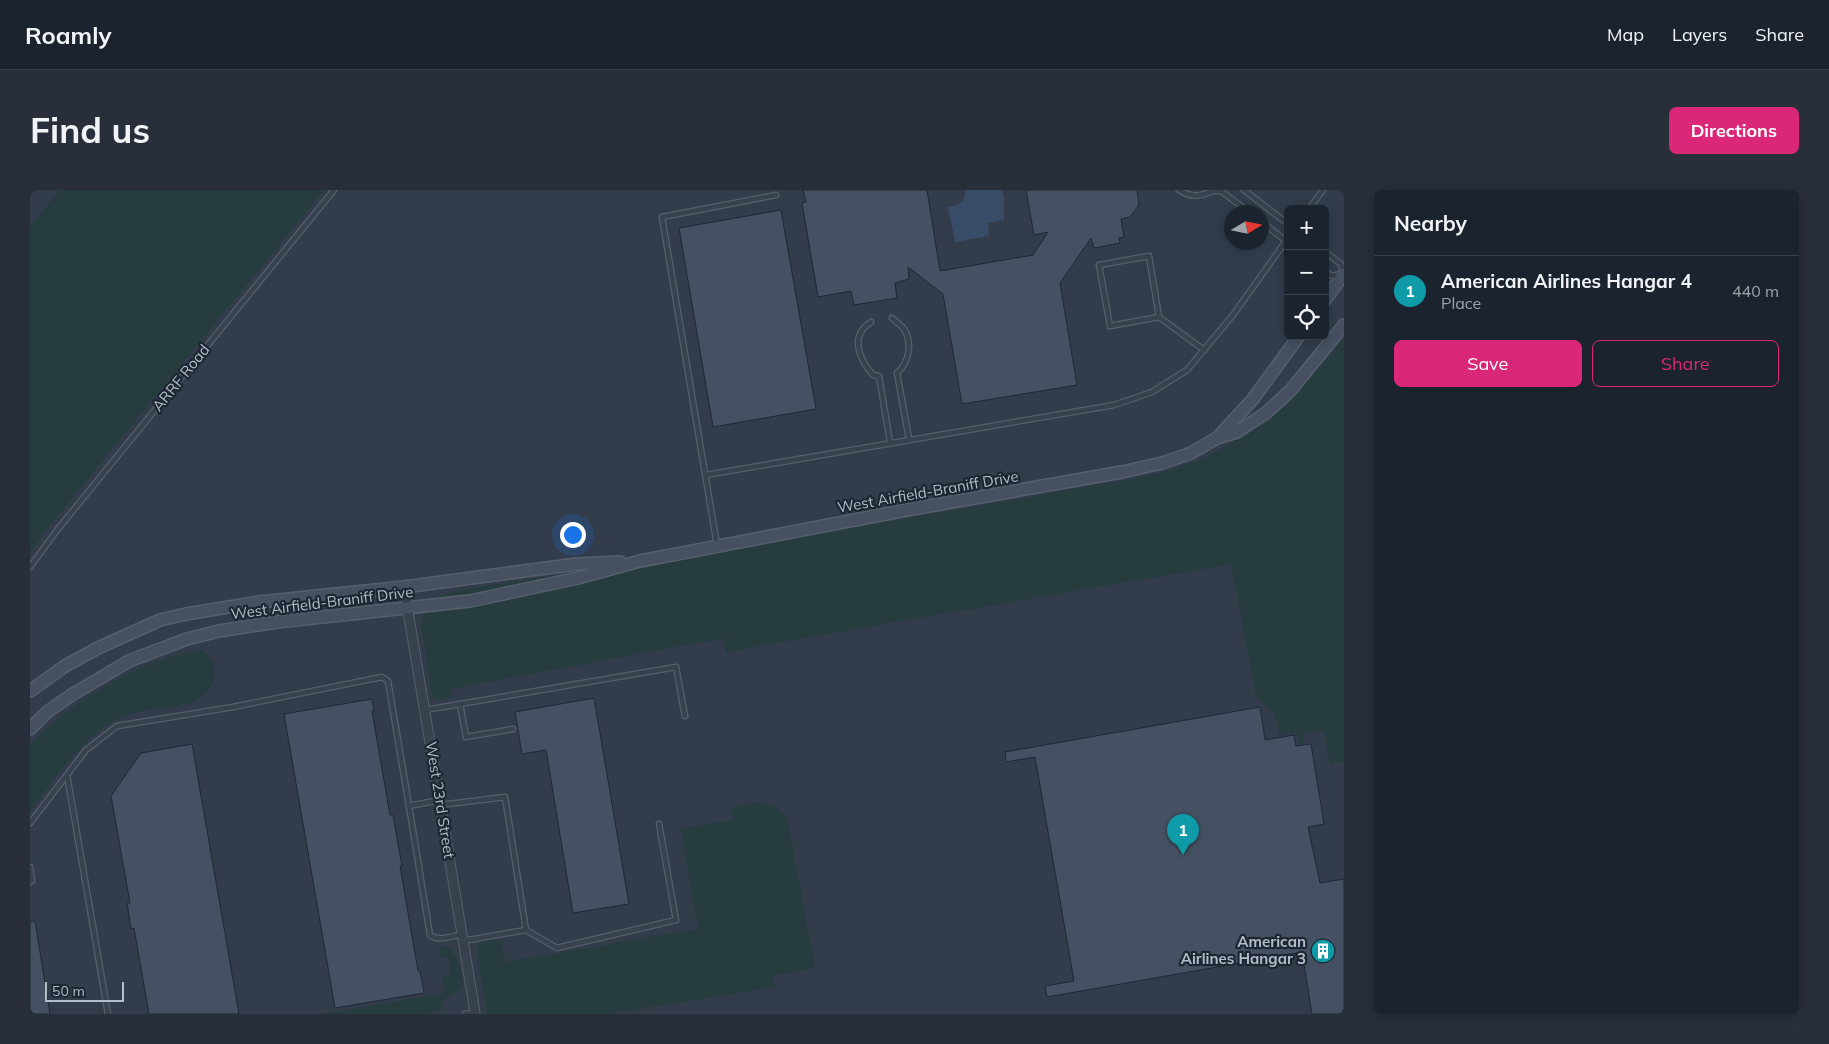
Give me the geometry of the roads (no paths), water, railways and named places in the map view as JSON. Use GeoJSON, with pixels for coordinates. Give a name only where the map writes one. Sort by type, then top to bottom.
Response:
{"type":"FeatureCollection","features":[{"type":"Feature","properties":{"kind":"street"},"geometry":{"type":"LineString","coordinates":[[1329,295],[1344,274]]}},
{"type":"Feature","properties":{"kind":"street"},"geometry":{"type":"LineString","coordinates":[[1217,438],[1237,432],[1266,413],[1290,392],[1344,325]]}},
{"type":"Feature","properties":{"kind":"street"},"geometry":{"type":"LineString","coordinates":[[1217,438],[1253,398],[1296,340]]}},
{"type":"Feature","properties":{"kind":"street","name":"West Airfield-Braniff Drive"},"geometry":{"type":"LineString","coordinates":[[30,729],[47,712],[107,673],[151,651],[187,639],[240,627],[470,601],[578,578],[640,561],[1122,472],[1191,453],[1217,438]]}},
{"type":"Feature","properties":{"kind":"street","name":"West Airfield-Braniff Drive"},"geometry":{"type":"LineString","coordinates":[[30,691],[74,661],[125,635],[160,620],[186,614],[259,602],[404,587],[577,564],[640,561]]}},
{"type":"Feature","properties":{"kind":"street","name":"West 23rd Street"},"geometry":{"type":"LineString","coordinates":[[404,587],[462,937],[472,1014]]}},
{"type":"Feature","properties":{"kind":"lane","name":"ARRF Road"},"geometry":{"type":"LineString","coordinates":[[30,567],[58,529],[334,190]]}},
{"type":"Feature","properties":{"kind":"lane"},"geometry":{"type":"LineString","coordinates":[[1179,190],[1193,196],[1207,194],[1214,190],[1221,191],[1240,205]]}},
{"type":"Feature","properties":{"kind":"lane"},"geometry":{"type":"LineString","coordinates":[[1244,190],[1284,221]]}},
{"type":"Feature","properties":{"kind":"lane"},"geometry":{"type":"LineString","coordinates":[[1312,205],[1323,190]]}},
{"type":"Feature","properties":{"kind":"lane"},"geometry":{"type":"LineString","coordinates":[[717,546],[674,298],[662,217],[776,196]]}},
{"type":"Feature","properties":{"kind":"lane"},"geometry":{"type":"LineString","coordinates":[[1269,227],[1284,238]]}},
{"type":"Feature","properties":{"kind":"lane"},"geometry":{"type":"LineString","coordinates":[[706,475],[1114,404],[1152,392],[1187,370],[1233,315],[1284,244]]}},
{"type":"Feature","properties":{"kind":"lane"},"geometry":{"type":"LineString","coordinates":[[1329,255],[1341,264],[1344,274],[1332,276],[1329,274]]}},
{"type":"Feature","properties":{"kind":"lane"},"geometry":{"type":"LineString","coordinates":[[1159,317],[1110,326],[1099,265],[1149,256],[1159,317],[1204,350]]}},
{"type":"Feature","properties":{"kind":"lane"},"geometry":{"type":"LineString","coordinates":[[892,318],[904,330],[910,348],[905,367],[897,373],[909,439]]}},
{"type":"Feature","properties":{"kind":"lane"},"geometry":{"type":"LineString","coordinates":[[871,322],[864,327],[858,337],[859,354],[873,374],[879,376],[890,442]]}},
{"type":"Feature","properties":{"kind":"lane"},"geometry":{"type":"LineString","coordinates":[[425,710],[676,667],[685,716]]}},
{"type":"Feature","properties":{"kind":"lane"},"geometry":{"type":"LineString","coordinates":[[30,822],[86,750],[117,726],[233,707],[382,677],[388,681],[430,935],[433,938],[526,930],[557,948],[676,920],[659,824]]}},
{"type":"Feature","properties":{"kind":"lane"},"geometry":{"type":"LineString","coordinates":[[460,704],[466,738],[513,729]]}},
{"type":"Feature","properties":{"kind":"lane"},"geometry":{"type":"LineString","coordinates":[[67,775],[108,1014]]}},
{"type":"Feature","properties":{"kind":"lane"},"geometry":{"type":"LineString","coordinates":[[409,806],[505,797],[526,930]]}},
{"type":"Feature","properties":{"kind":"lane"},"geometry":{"type":"LineString","coordinates":[[30,867],[32,881],[30,882]]}},
{"type":"Feature","properties":{"kind":"water"},"geometry":{"type":"Polygon","coordinates":[[[965,190],[1001,190],[1004,195],[1004,220],[988,223],[989,236],[955,242],[948,207],[963,200],[965,190]]]}},
{"type":"Feature","properties":{"kind":"place","name":"American Airlines Hangar 4"},"geometry":{"type":"Point","coordinates":[1183,855]}},
{"type":"Feature","properties":{"kind":"place","name":"American Airlines Hangar 3"},"geometry":{"type":"Point","coordinates":[1323,951]}}]}
